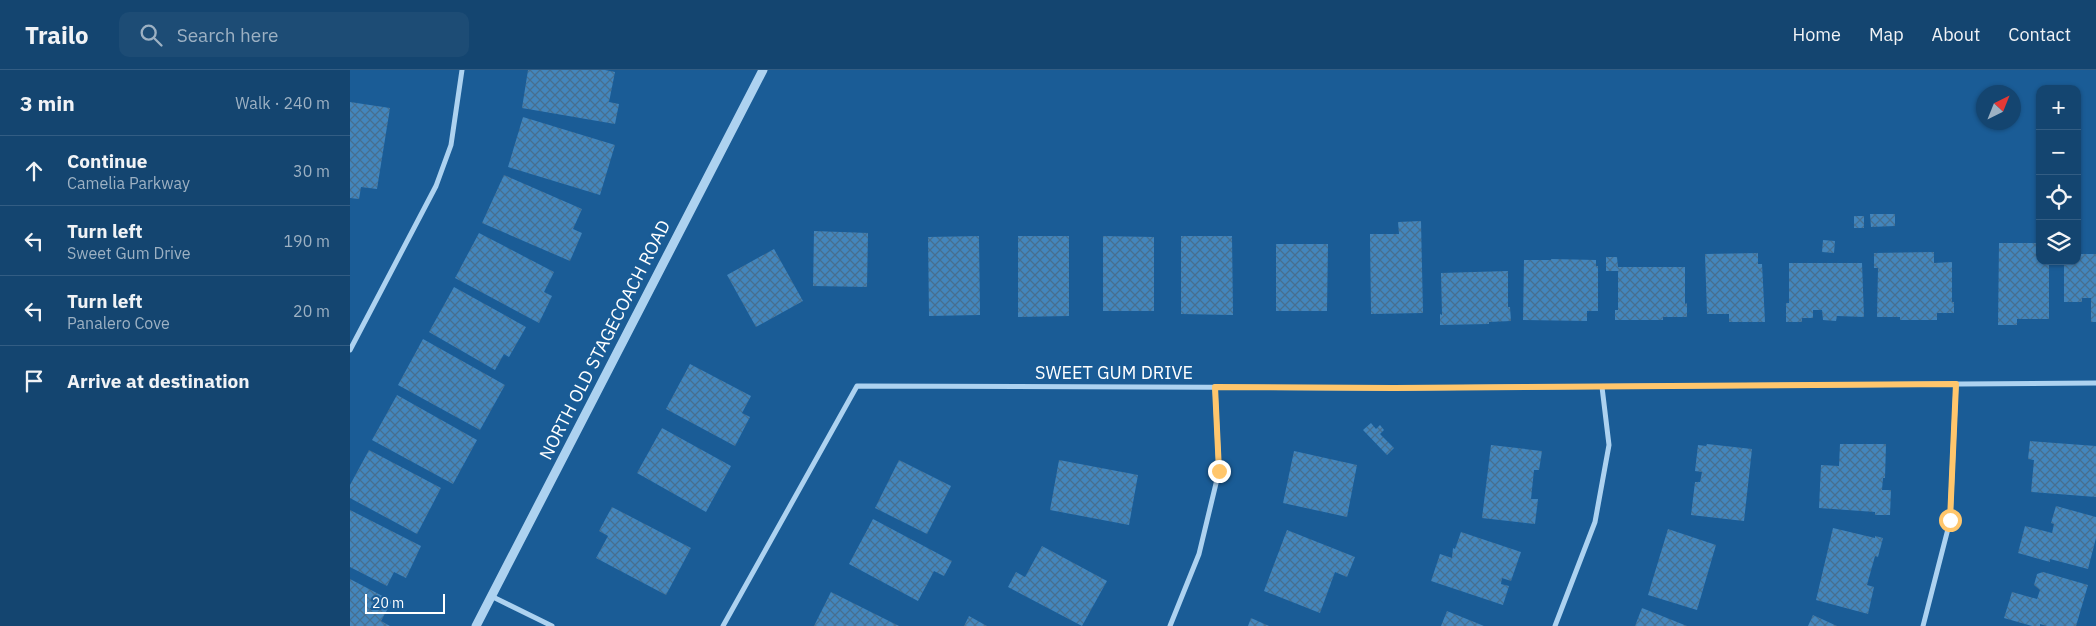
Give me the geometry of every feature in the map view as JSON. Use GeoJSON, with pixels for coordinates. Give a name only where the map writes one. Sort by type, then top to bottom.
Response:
{"type":"FeatureCollection","features":[{"type":"Feature","properties":{"kind":"street"},"geometry":{"type":"LineString","coordinates":[[350,350],[436,186],[451,145],[462,70]]}},
{"type":"Feature","properties":{"kind":"street","name":"NORTH OLD STAGECOACH ROAD"},"geometry":{"type":"LineString","coordinates":[[476,626],[763,70]]}},
{"type":"Feature","properties":{"kind":"street","name":"SWEET GUM DRIVE"},"geometry":{"type":"LineString","coordinates":[[723,626],[857,386],[1602,387],[2096,382]]}},
{"type":"Feature","properties":{"kind":"street"},"geometry":{"type":"LineString","coordinates":[[1923,626],[1950,520],[1956,384]]}},
{"type":"Feature","properties":{"kind":"street"},"geometry":{"type":"LineString","coordinates":[[1170,626],[1199,554],[1219,471],[1215,387]]}},
{"type":"Feature","properties":{"kind":"street"},"geometry":{"type":"LineString","coordinates":[[1555,626],[1595,522],[1609,445],[1602,387]]}},
{"type":"Feature","properties":{"kind":"street"},"geometry":{"type":"LineString","coordinates":[[491,596],[552,626]]}},
{"type":"Feature","properties":{"kind":"building"},"geometry":{"type":"Polygon","coordinates":[[[528,70],[605,70],[615,72],[609,102],[619,104],[615,124],[522,108],[528,70]]]}},
{"type":"Feature","properties":{"kind":"building"},"geometry":{"type":"Polygon","coordinates":[[[350,102],[390,108],[377,189],[361,187],[359,199],[350,198],[350,102]]]}},
{"type":"Feature","properties":{"kind":"building"},"geometry":{"type":"Polygon","coordinates":[[[523,117],[615,145],[600,195],[508,167],[523,117]]]}},
{"type":"Feature","properties":{"kind":"building"},"geometry":{"type":"Polygon","coordinates":[[[504,175],[582,209],[573,229],[582,233],[570,261],[482,223],[504,175]]]}},
{"type":"Feature","properties":{"kind":"building"},"geometry":{"type":"Polygon","coordinates":[[[1870,214],[1895,214],[1895,226],[1871,227],[1870,214]]]}},
{"type":"Feature","properties":{"kind":"building"},"geometry":{"type":"Polygon","coordinates":[[[1854,216],[1864,216],[1864,228],[1854,228],[1854,216]]]}},
{"type":"Feature","properties":{"kind":"building"},"geometry":{"type":"Polygon","coordinates":[[[1421,221],[1423,313],[1371,314],[1370,234],[1399,234],[1398,222],[1421,221]]]}},
{"type":"Feature","properties":{"kind":"building"},"geometry":{"type":"Polygon","coordinates":[[[814,231],[868,233],[867,287],[813,286],[814,231]]]}},
{"type":"Feature","properties":{"kind":"building"},"geometry":{"type":"Polygon","coordinates":[[[479,233],[554,272],[544,292],[552,296],[539,323],[455,278],[479,233]]]}},
{"type":"Feature","properties":{"kind":"building"},"geometry":{"type":"Polygon","coordinates":[[[979,236],[980,315],[929,316],[928,237],[979,236]]]}},
{"type":"Feature","properties":{"kind":"building"},"geometry":{"type":"Polygon","coordinates":[[[1018,236],[1069,236],[1069,316],[1018,317],[1018,236]]]}},
{"type":"Feature","properties":{"kind":"building"},"geometry":{"type":"Polygon","coordinates":[[[1103,236],[1154,237],[1154,311],[1103,311],[1103,236]]]}},
{"type":"Feature","properties":{"kind":"building"},"geometry":{"type":"Polygon","coordinates":[[[1181,236],[1232,236],[1233,315],[1181,314],[1181,236]]]}},
{"type":"Feature","properties":{"kind":"building"},"geometry":{"type":"Polygon","coordinates":[[[1823,240],[1835,241],[1834,253],[1822,252],[1823,240]]]}},
{"type":"Feature","properties":{"kind":"building"},"geometry":{"type":"Polygon","coordinates":[[[1999,243],[2036,243],[2036,265],[2049,265],[2049,319],[2017,319],[2017,325],[1998,325],[1999,243]]]}},
{"type":"Feature","properties":{"kind":"building"},"geometry":{"type":"Polygon","coordinates":[[[1276,244],[1328,244],[1327,311],[1276,311],[1276,244]]]}},
{"type":"Feature","properties":{"kind":"building"},"geometry":{"type":"Polygon","coordinates":[[[774,249],[803,301],[756,327],[727,275],[774,249]]]}},
{"type":"Feature","properties":{"kind":"building"},"geometry":{"type":"Polygon","coordinates":[[[1934,252],[1934,263],[1952,262],[1952,302],[1954,302],[1954,313],[1937,313],[1937,320],[1900,320],[1900,317],[1877,317],[1878,268],[1874,268],[1874,253],[1934,252]]]}},
{"type":"Feature","properties":{"kind":"building"},"geometry":{"type":"Polygon","coordinates":[[[1758,253],[1758,264],[1762,264],[1765,322],[1729,322],[1729,314],[1707,314],[1705,254],[1758,253]]]}},
{"type":"Feature","properties":{"kind":"building"},"geometry":{"type":"Polygon","coordinates":[[[2081,254],[2096,254],[2096,322],[2091,322],[2091,298],[2082,298],[2082,302],[2064,302],[2064,265],[2081,265],[2081,254]]]}},
{"type":"Feature","properties":{"kind":"building"},"geometry":{"type":"Polygon","coordinates":[[[1606,257],[1617,257],[1618,267],[1685,267],[1687,317],[1663,317],[1663,320],[1615,320],[1615,310],[1618,310],[1618,271],[1606,271],[1606,257]]]}},
{"type":"Feature","properties":{"kind":"building"},"geometry":{"type":"Polygon","coordinates":[[[1524,260],[1596,260],[1596,266],[1598,266],[1598,311],[1587,311],[1587,321],[1523,320],[1524,260]]]}},
{"type":"Feature","properties":{"kind":"building"},"geometry":{"type":"Polygon","coordinates":[[[1789,263],[1862,263],[1864,317],[1837,316],[1836,321],[1823,320],[1822,310],[1813,310],[1813,318],[1802,318],[1802,322],[1786,322],[1786,303],[1789,303],[1789,263]]]}},
{"type":"Feature","properties":{"kind":"building"},"geometry":{"type":"Polygon","coordinates":[[[1508,271],[1508,307],[1510,307],[1511,321],[1489,322],[1489,324],[1440,325],[1440,314],[1442,315],[1441,273],[1508,271]]]}},
{"type":"Feature","properties":{"kind":"building"},"geometry":{"type":"Polygon","coordinates":[[[454,287],[526,327],[509,357],[504,354],[495,370],[429,332],[454,287]]]}},
{"type":"Feature","properties":{"kind":"building"},"geometry":{"type":"Polygon","coordinates":[[[423,339],[505,385],[480,430],[398,385],[423,339]]]}},
{"type":"Feature","properties":{"kind":"building"},"geometry":{"type":"Polygon","coordinates":[[[690,364],[751,396],[742,413],[750,417],[735,446],[666,409],[690,364]]]}},
{"type":"Feature","properties":{"kind":"building"},"geometry":{"type":"Polygon","coordinates":[[[397,395],[477,440],[453,484],[372,440],[397,395]]]}},
{"type":"Feature","properties":{"kind":"building"},"geometry":{"type":"Polygon","coordinates":[[[1371,423],[1376,429],[1380,425],[1384,430],[1380,434],[1394,448],[1387,455],[1363,430],[1371,423]]]}},
{"type":"Feature","properties":{"kind":"building"},"geometry":{"type":"Polygon","coordinates":[[[662,428],[731,466],[706,512],[637,473],[662,428]]]}},
{"type":"Feature","properties":{"kind":"building"},"geometry":{"type":"Polygon","coordinates":[[[2030,441],[2096,446],[2096,497],[2031,492],[2034,460],[2028,459],[2030,441]]]}},
{"type":"Feature","properties":{"kind":"building"},"geometry":{"type":"Polygon","coordinates":[[[1707,444],[1752,449],[1744,521],[1691,515],[1695,482],[1700,482],[1702,472],[1695,471],[1698,445],[1706,446],[1707,444]]]}},
{"type":"Feature","properties":{"kind":"building"},"geometry":{"type":"Polygon","coordinates":[[[1840,444],[1886,444],[1885,478],[1883,478],[1882,490],[1891,490],[1890,515],[1875,515],[1875,512],[1819,508],[1821,465],[1839,466],[1840,444]]]}},
{"type":"Feature","properties":{"kind":"building"},"geometry":{"type":"Polygon","coordinates":[[[1491,445],[1542,451],[1539,470],[1534,470],[1531,499],[1538,499],[1535,524],[1482,518],[1491,445]]]}},
{"type":"Feature","properties":{"kind":"building"},"geometry":{"type":"Polygon","coordinates":[[[369,450],[441,488],[417,534],[350,498],[350,485],[369,450]]]}},
{"type":"Feature","properties":{"kind":"building"},"geometry":{"type":"Polygon","coordinates":[[[1294,451],[1357,465],[1347,517],[1283,503],[1294,451]]]}},
{"type":"Feature","properties":{"kind":"building"},"geometry":{"type":"Polygon","coordinates":[[[899,460],[951,486],[927,534],[875,508],[899,460]]]}},
{"type":"Feature","properties":{"kind":"building"},"geometry":{"type":"Polygon","coordinates":[[[1059,460],[1138,475],[1129,525],[1050,510],[1059,460]]]}},
{"type":"Feature","properties":{"kind":"building"},"geometry":{"type":"Polygon","coordinates":[[[2056,506],[2096,517],[2096,538],[2088,569],[2050,559],[2050,562],[2018,553],[2025,526],[2052,533],[2054,524],[2051,523],[2056,506]]]}},
{"type":"Feature","properties":{"kind":"building"},"geometry":{"type":"Polygon","coordinates":[[[612,507],[691,548],[666,595],[596,558],[608,536],[599,531],[612,507]]]}},
{"type":"Feature","properties":{"kind":"building"},"geometry":{"type":"Polygon","coordinates":[[[350,510],[421,546],[406,578],[394,572],[387,586],[350,567],[350,510]]]}},
{"type":"Feature","properties":{"kind":"building"},"geometry":{"type":"Polygon","coordinates":[[[873,519],[952,561],[944,576],[934,571],[918,601],[849,564],[873,519]]]}},
{"type":"Feature","properties":{"kind":"building"},"geometry":{"type":"Polygon","coordinates":[[[1833,528],[1875,538],[1875,536],[1883,538],[1878,557],[1875,556],[1867,585],[1874,587],[1868,614],[1816,600],[1833,528]]]}},
{"type":"Feature","properties":{"kind":"building"},"geometry":{"type":"Polygon","coordinates":[[[1668,529],[1716,545],[1697,610],[1648,595],[1668,529]]]}},
{"type":"Feature","properties":{"kind":"building"},"geometry":{"type":"Polygon","coordinates":[[[1287,530],[1355,557],[1347,577],[1335,572],[1320,613],[1264,591],[1287,530]]]}},
{"type":"Feature","properties":{"kind":"building"},"geometry":{"type":"Polygon","coordinates":[[[1461,532],[1521,552],[1511,581],[1502,578],[1501,584],[1509,586],[1503,605],[1431,581],[1440,554],[1452,558],[1453,548],[1455,549],[1461,532]]]}},
{"type":"Feature","properties":{"kind":"building"},"geometry":{"type":"Polygon","coordinates":[[[1042,546],[1107,581],[1082,626],[1008,587],[1016,572],[1025,577],[1042,546]]]}},
{"type":"Feature","properties":{"kind":"building"},"geometry":{"type":"Polygon","coordinates":[[[2043,572],[2088,585],[2076,626],[2047,626],[2040,624],[2040,626],[2032,626],[2004,618],[2012,592],[2037,599],[2040,590],[2034,585],[2037,574],[2043,572]]]}},
{"type":"Feature","properties":{"kind":"building"},"geometry":{"type":"Polygon","coordinates":[[[350,579],[392,601],[381,621],[390,626],[350,626],[350,579]]]}},
{"type":"Feature","properties":{"kind":"building"},"geometry":{"type":"Polygon","coordinates":[[[831,592],[899,626],[814,626],[831,592]]]}},
{"type":"Feature","properties":{"kind":"building"},"geometry":{"type":"Polygon","coordinates":[[[1642,608],[1687,626],[1635,626],[1642,608]]]}},
{"type":"Feature","properties":{"kind":"building"},"geometry":{"type":"Polygon","coordinates":[[[1447,611],[1484,626],[1441,626],[1447,611]]]}},
{"type":"Feature","properties":{"kind":"building"},"geometry":{"type":"Polygon","coordinates":[[[1813,615],[1837,626],[1808,626],[1813,615]]]}},
{"type":"Feature","properties":{"kind":"building"},"geometry":{"type":"Polygon","coordinates":[[[969,616],[987,626],[964,626],[969,616]]]}},
{"type":"Feature","properties":{"kind":"building"},"geometry":{"type":"Polygon","coordinates":[[[1251,618],[1269,626],[1248,626],[1251,618]]]}},
{"type":"Feature","properties":{"kind":"route"},"geometry":{"type":"LineString","coordinates":[[1219,471],[1215,387],[1394,388],[1956,384],[1950,520]]}}]}
